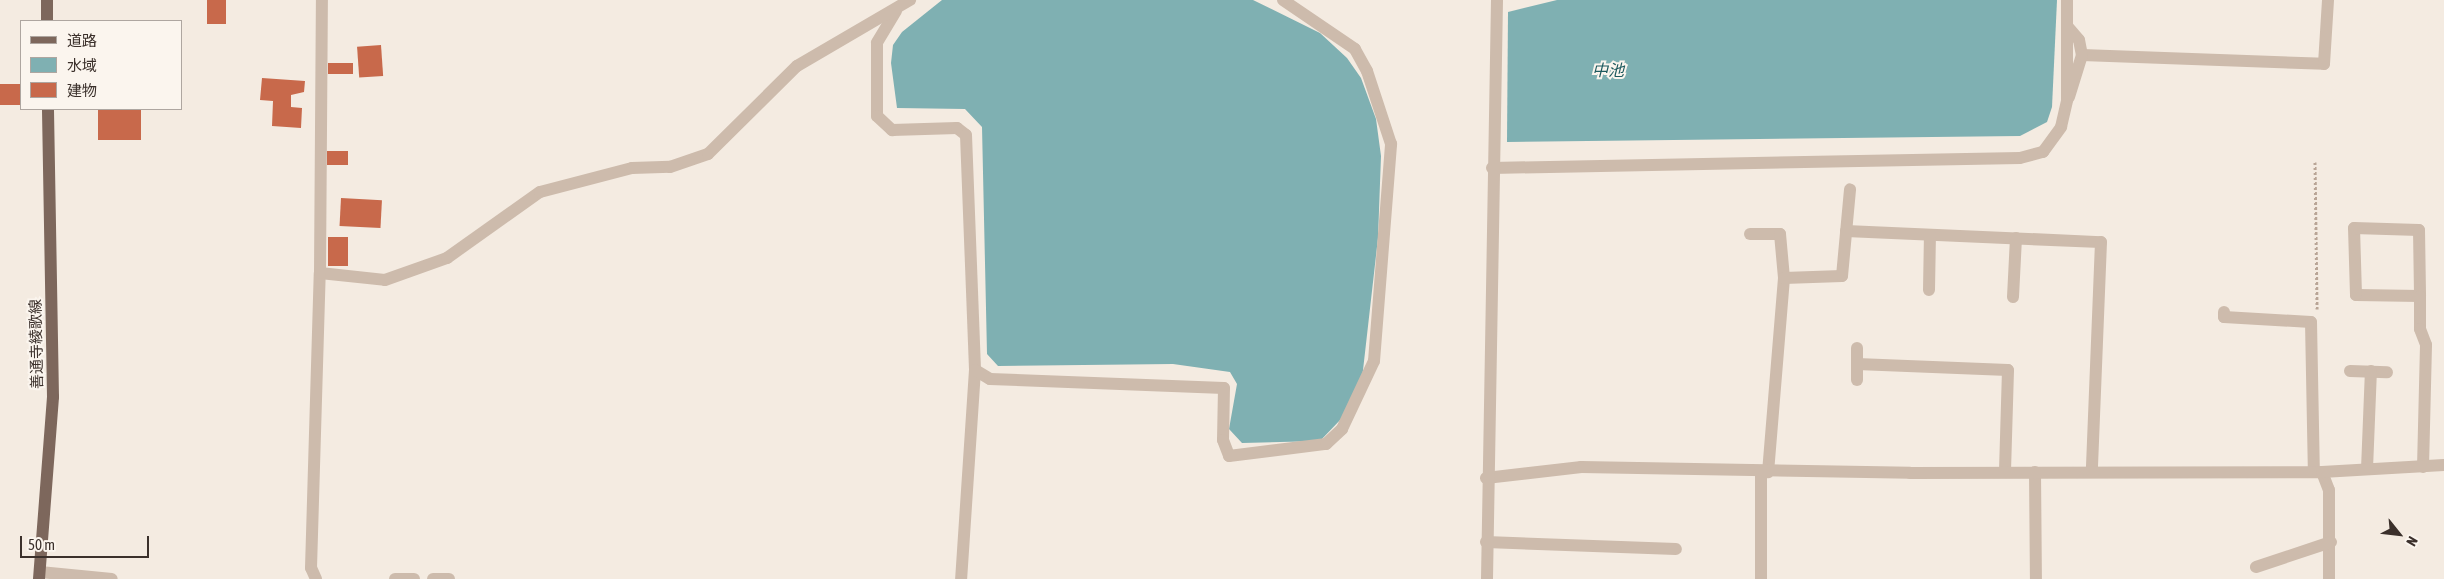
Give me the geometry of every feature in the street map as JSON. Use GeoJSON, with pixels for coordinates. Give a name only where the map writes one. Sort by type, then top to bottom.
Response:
{"type":"FeatureCollection","features":[{"type":"Feature","properties":{"kind":"main road"},"geometry":{"type":"LineString","coordinates":[[47,0],[47,20]]}},
{"type":"Feature","properties":{"kind":"main road","name":"善通寺綾歌線"},"geometry":{"type":"LineString","coordinates":[[40,575],[53,397],[48,110]]}},
{"type":"Feature","properties":{"kind":"street"},"geometry":{"type":"LineString","coordinates":[[316,579],[311,568],[320,272],[322,0]]}},
{"type":"Feature","properties":{"kind":"street"},"geometry":{"type":"LineString","coordinates":[[320,272],[385,280],[447,258],[540,192],[632,168],[670,168],[708,154],[797,66],[910,0]]}},
{"type":"Feature","properties":{"kind":"street"},"geometry":{"type":"LineString","coordinates":[[975,370],[990,379],[1224,388],[1223,440],[1229,456],[1326,444],[1342,429],[1374,361],[1390,144],[1368,71],[1355,49],[1283,0]]}},
{"type":"Feature","properties":{"kind":"street"},"geometry":{"type":"LineString","coordinates":[[1487,579],[1486,478],[1492,168],[1498,0]]}},
{"type":"Feature","properties":{"kind":"street"},"geometry":{"type":"LineString","coordinates":[[2067,0],[2067,100]]}},
{"type":"Feature","properties":{"kind":"street"},"geometry":{"type":"LineString","coordinates":[[2082,55],[2324,64],[2328,0]]}},
{"type":"Feature","properties":{"kind":"street"},"geometry":{"type":"LineString","coordinates":[[897,8],[877,42],[877,116],[892,130],[956,128],[966,135],[975,370],[961,579]]}},
{"type":"Feature","properties":{"kind":"street"},"geometry":{"type":"LineString","coordinates":[[1492,168],[2020,158],[2043,152],[2053,143],[2067,100],[2074,90],[2082,55],[2079,40],[2067,26]]}},
{"type":"Feature","properties":{"kind":"street"},"geometry":{"type":"LineString","coordinates":[[1784,278],[1842,276],[1850,189]]}},
{"type":"Feature","properties":{"kind":"street"},"geometry":{"type":"LineString","coordinates":[[2420,296],[2356,295],[2354,228],[2419,230],[2420,296],[2420,329],[2426,345],[2423,467]]}},
{"type":"Feature","properties":{"kind":"street"},"geometry":{"type":"LineString","coordinates":[[1846,231],[2101,242],[2092,471]]}},
{"type":"Feature","properties":{"kind":"street"},"geometry":{"type":"LineString","coordinates":[[1750,234],[1780,234],[1784,278],[1765,472],[1761,579]]}},
{"type":"Feature","properties":{"kind":"street"},"geometry":{"type":"LineString","coordinates":[[1929,290],[1930,235]]}},
{"type":"Feature","properties":{"kind":"street"},"geometry":{"type":"LineString","coordinates":[[2013,297],[2016,238]]}},
{"type":"Feature","properties":{"kind":"street"},"geometry":{"type":"LineString","coordinates":[[2224,312],[2224,317],[2310,322],[2318,472]]}},
{"type":"Feature","properties":{"kind":"street"},"geometry":{"type":"LineString","coordinates":[[1857,348],[1857,380]]}},
{"type":"Feature","properties":{"kind":"street"},"geometry":{"type":"LineString","coordinates":[[1857,364],[2008,370],[2005,472]]}},
{"type":"Feature","properties":{"kind":"street"},"geometry":{"type":"LineString","coordinates":[[2350,371],[2387,372]]}},
{"type":"Feature","properties":{"kind":"street"},"geometry":{"type":"LineString","coordinates":[[2367,469],[2371,371]]}},
{"type":"Feature","properties":{"kind":"street"},"geometry":{"type":"LineString","coordinates":[[1486,478],[1581,467],[1765,472],[2318,472],[2444,465]]}},
{"type":"Feature","properties":{"kind":"street"},"geometry":{"type":"LineString","coordinates":[[2035,472],[2036,579]]}},
{"type":"Feature","properties":{"kind":"street"},"geometry":{"type":"LineString","coordinates":[[2318,472],[2328,478],[2331,542],[2329,579]]}},
{"type":"Feature","properties":{"kind":"street"},"geometry":{"type":"LineString","coordinates":[[1486,542],[1676,549]]}},
{"type":"Feature","properties":{"kind":"street"},"geometry":{"type":"LineString","coordinates":[[2256,567],[2331,542]]}},
{"type":"Feature","properties":{"kind":"street"},"geometry":{"type":"LineString","coordinates":[[40,575],[112,579]]}},
{"type":"Feature","properties":{"kind":"street"},"geometry":{"type":"LineString","coordinates":[[395,579],[414,579]]}},
{"type":"Feature","properties":{"kind":"street"},"geometry":{"type":"LineString","coordinates":[[433,579],[449,579]]}},
{"type":"Feature","properties":{"kind":"path"},"geometry":{"type":"LineString","coordinates":[[2315,162],[2317,206]]}},
{"type":"Feature","properties":{"kind":"water"},"geometry":{"type":"Polygon","coordinates":[[[942,0],[1253,0],[1320,33],[1347,58],[1361,78],[1376,119],[1381,156],[1378,238],[1362,379],[1342,418],[1320,441],[1242,443],[1229,429],[1237,384],[1230,372],[1173,364],[998,366],[987,354],[982,127],[965,109],[897,108],[891,63],[893,45],[902,32],[942,0]]]}},
{"type":"Feature","properties":{"kind":"water","name":"中池"},"geometry":{"type":"Polygon","coordinates":[[[1557,0],[2057,0],[2052,107],[2047,122],[2020,136],[1507,142],[1508,12],[1557,0]]]}},
{"type":"Feature","properties":{"kind":"building"},"geometry":{"type":"Polygon","coordinates":[[[207,0],[226,0],[226,24],[207,24],[207,0]]]}},
{"type":"Feature","properties":{"kind":"building"},"geometry":{"type":"Polygon","coordinates":[[[381,45],[383,76],[359,78],[357,47],[381,45]]]}},
{"type":"Feature","properties":{"kind":"building"},"geometry":{"type":"Polygon","coordinates":[[[328,63],[353,63],[353,74],[328,74],[328,63]]]}},
{"type":"Feature","properties":{"kind":"building"},"geometry":{"type":"Polygon","coordinates":[[[262,78],[305,81],[304,92],[291,95],[291,107],[302,108],[301,128],[272,126],[273,101],[260,100],[262,78]]]}},
{"type":"Feature","properties":{"kind":"building"},"geometry":{"type":"Polygon","coordinates":[[[0,84],[20,84],[20,105],[0,105],[0,84]]]}},
{"type":"Feature","properties":{"kind":"building"},"geometry":{"type":"Polygon","coordinates":[[[98,110],[141,110],[141,140],[98,140],[98,110]]]}},
{"type":"Feature","properties":{"kind":"building"},"geometry":{"type":"Polygon","coordinates":[[[327,151],[348,151],[348,165],[327,165],[327,151]]]}},
{"type":"Feature","properties":{"kind":"building"},"geometry":{"type":"Polygon","coordinates":[[[341,198],[382,200],[380,228],[340,226],[341,198]]]}},
{"type":"Feature","properties":{"kind":"building"},"geometry":{"type":"Polygon","coordinates":[[[328,237],[348,237],[348,266],[328,266],[328,237]]]}}]}
